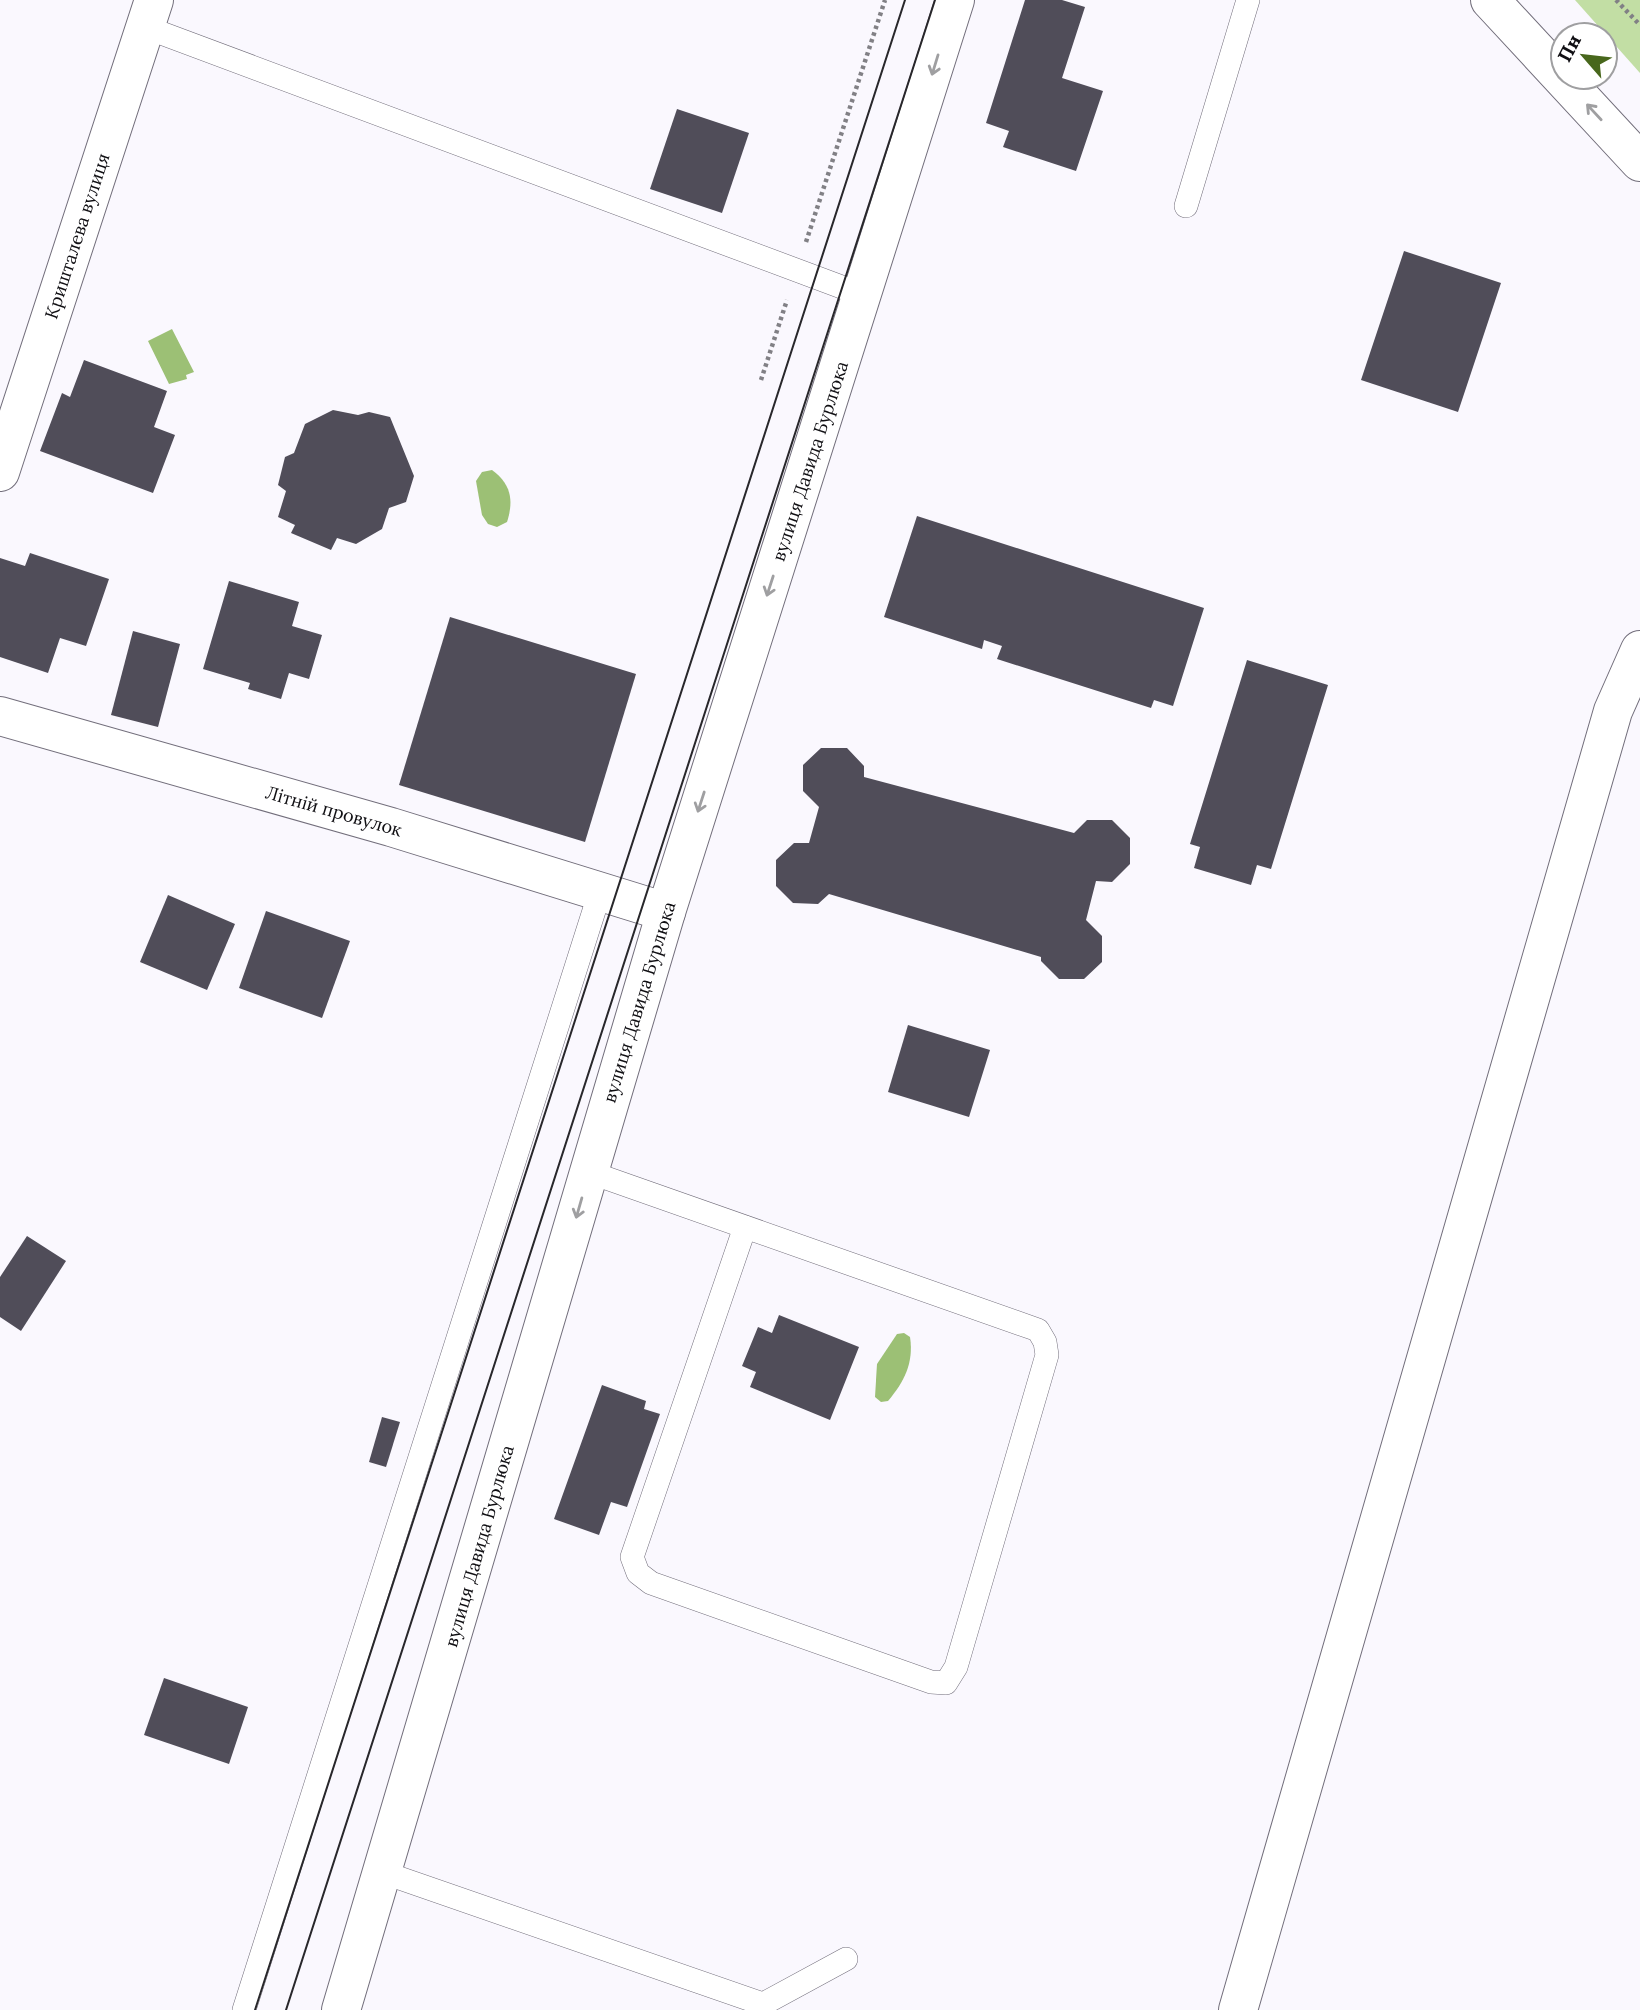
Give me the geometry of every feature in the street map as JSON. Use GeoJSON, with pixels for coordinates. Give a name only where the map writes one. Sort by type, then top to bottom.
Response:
{"type":"FeatureCollection","features":[{"type":"Feature","properties":{"kind":"street","name":"вулиця Давида Бурлюка"},"geometry":{"type":"LineString","coordinates":[[341,2010],[666,912],[955,0]]}},
{"type":"Feature","properties":{"kind":"street"},"geometry":{"type":"LineString","coordinates":[[1490,0],[1640,162]]}},
{"type":"Feature","properties":{"kind":"street","name":"Кришталева вулиця"},"geometry":{"type":"LineString","coordinates":[[0,472],[149,14]]}},
{"type":"Feature","properties":{"kind":"street"},"geometry":{"type":"LineString","coordinates":[[1238,2010],[1613,711],[1640,650]]}},
{"type":"Feature","properties":{"kind":"street","name":"Літній провулок"},"geometry":{"type":"LineString","coordinates":[[0,716],[391,827],[666,912]]}},
{"type":"Feature","properties":{"kind":"lane"},"geometry":{"type":"LineString","coordinates":[[1186,206],[1248,0]]}},
{"type":"Feature","properties":{"kind":"lane"},"geometry":{"type":"LineString","coordinates":[[149,14],[796,272],[863,295]]}},
{"type":"Feature","properties":{"kind":"lane"},"geometry":{"type":"LineString","coordinates":[[244,2010],[600,892]]}},
{"type":"Feature","properties":{"kind":"lane"},"geometry":{"type":"LineString","coordinates":[[589,1172],[746,1227],[1038,1330],[1045,1342],[1047,1356],[956,1667],[946,1683],[931,1682],[651,1583],[638,1573],[632,1557],[746,1227]]}},
{"type":"Feature","properties":{"kind":"lane"},"geometry":{"type":"LineString","coordinates":[[382,1872],[763,2004],[846,1959]]}},
{"type":"Feature","properties":{"kind":"path"},"geometry":{"type":"LineString","coordinates":[[761,380],[885,0]]}},
{"type":"Feature","properties":{"kind":"path"},"geometry":{"type":"LineString","coordinates":[[1616,0],[1640,25]]}},
{"type":"Feature","properties":{"kind":"shaded area"},"geometry":{"type":"Polygon","coordinates":[[[1575,0],[1640,0],[1640,73],[1619,49],[1619,21],[1594,21],[1575,0]]]}},
{"type":"Feature","properties":{"kind":"shaded area"},"geometry":{"type":"Polygon","coordinates":[[[172,329],[194,372],[186,375],[187,379],[169,384],[148,341],[172,329]]]}},
{"type":"Feature","properties":{"kind":"shaded area"},"geometry":{"type":"Polygon","coordinates":[[[492,470],[507,487],[510,500],[507,522],[497,527],[488,524],[482,515],[476,481],[482,472],[492,470]]]}},
{"type":"Feature","properties":{"kind":"shaded area"},"geometry":{"type":"Polygon","coordinates":[[[904,1333],[910,1337],[909,1364],[899,1387],[888,1401],[881,1402],[875,1397],[877,1364],[897,1334],[904,1333]]]}},
{"type":"Feature","properties":{"kind":"building"},"geometry":{"type":"Polygon","coordinates":[[[1025,0],[1062,0],[1085,7],[1062,78],[1103,91],[1076,171],[1003,147],[1009,131],[986,123],[1025,0]]]}},
{"type":"Feature","properties":{"kind":"building"},"geometry":{"type":"Polygon","coordinates":[[[677,109],[749,133],[722,213],[650,189],[677,109]]]}},
{"type":"Feature","properties":{"kind":"building"},"geometry":{"type":"Polygon","coordinates":[[[1404,251],[1501,283],[1458,412],[1361,380],[1404,251]]]}},
{"type":"Feature","properties":{"kind":"building"},"geometry":{"type":"Polygon","coordinates":[[[84,360],[167,391],[154,427],[175,435],[153,493],[40,451],[62,393],[70,397],[84,360]]]}},
{"type":"Feature","properties":{"kind":"building"},"geometry":{"type":"Polygon","coordinates":[[[333,410],[358,415],[369,412],[390,417],[414,476],[406,502],[389,508],[382,529],[356,544],[337,538],[331,550],[291,533],[295,525],[278,517],[286,491],[278,485],[285,457],[294,453],[305,424],[333,410]]]}},
{"type":"Feature","properties":{"kind":"building"},"geometry":{"type":"Polygon","coordinates":[[[917,516],[1204,608],[1173,706],[1154,700],[1151,708],[997,659],[1002,646],[984,640],[982,649],[884,617],[917,516]]]}},
{"type":"Feature","properties":{"kind":"building"},"geometry":{"type":"Polygon","coordinates":[[[30,553],[109,579],[86,646],[60,638],[48,673],[0,657],[0,558],[25,566],[30,553]]]}},
{"type":"Feature","properties":{"kind":"building"},"geometry":{"type":"Polygon","coordinates":[[[229,581],[299,602],[292,626],[322,635],[309,679],[289,673],[281,699],[248,689],[250,683],[203,669],[229,581]]]}},
{"type":"Feature","properties":{"kind":"building"},"geometry":{"type":"Polygon","coordinates":[[[450,617],[636,674],[585,842],[399,785],[450,617]]]}},
{"type":"Feature","properties":{"kind":"building"},"geometry":{"type":"Polygon","coordinates":[[[133,631],[180,644],[158,727],[111,715],[133,631]]]}},
{"type":"Feature","properties":{"kind":"building"},"geometry":{"type":"Polygon","coordinates":[[[1247,660],[1328,685],[1271,869],[1257,865],[1251,885],[1194,868],[1200,847],[1190,844],[1247,660]]]}},
{"type":"Feature","properties":{"kind":"building"},"geometry":{"type":"Polygon","coordinates":[[[821,748],[847,748],[864,766],[864,777],[1074,833],[1087,820],[1112,820],[1130,838],[1130,864],[1112,882],[1096,881],[1086,920],[1102,936],[1102,962],[1084,979],[1059,979],[1041,961],[1041,957],[829,894],[818,904],[793,903],[776,886],[776,860],[794,843],[809,843],[819,807],[803,791],[803,765],[821,748]]]}},
{"type":"Feature","properties":{"kind":"building"},"geometry":{"type":"Polygon","coordinates":[[[168,895],[235,924],[207,990],[140,962],[168,895]]]}},
{"type":"Feature","properties":{"kind":"building"},"geometry":{"type":"Polygon","coordinates":[[[266,911],[350,941],[322,1018],[239,988],[266,911]]]}},
{"type":"Feature","properties":{"kind":"building"},"geometry":{"type":"Polygon","coordinates":[[[908,1025],[990,1050],[969,1117],[888,1092],[908,1025]]]}},
{"type":"Feature","properties":{"kind":"building"},"geometry":{"type":"Polygon","coordinates":[[[27,1236],[66,1261],[21,1331],[0,1317],[0,1277],[27,1236]]]}},
{"type":"Feature","properties":{"kind":"building"},"geometry":{"type":"Polygon","coordinates":[[[779,1315],[859,1347],[830,1420],[750,1387],[756,1372],[742,1366],[758,1327],[772,1333],[779,1315]]]}},
{"type":"Feature","properties":{"kind":"building"},"geometry":{"type":"Polygon","coordinates":[[[602,1385],[646,1401],[644,1409],[660,1414],[627,1507],[611,1502],[599,1535],[554,1519],[602,1385]]]}},
{"type":"Feature","properties":{"kind":"building"},"geometry":{"type":"Polygon","coordinates":[[[382,1417],[400,1422],[386,1467],[369,1462],[382,1417]]]}},
{"type":"Feature","properties":{"kind":"building"},"geometry":{"type":"Polygon","coordinates":[[[164,1678],[248,1707],[229,1764],[144,1735],[164,1678]]]}},
{"type":"Feature","properties":{"kind":"tram line"},"geometry":{"type":"LineString","coordinates":[[255,2010],[905,0]]}},
{"type":"Feature","properties":{"kind":"tram line"},"geometry":{"type":"LineString","coordinates":[[286,2010],[935,0]]}}]}
